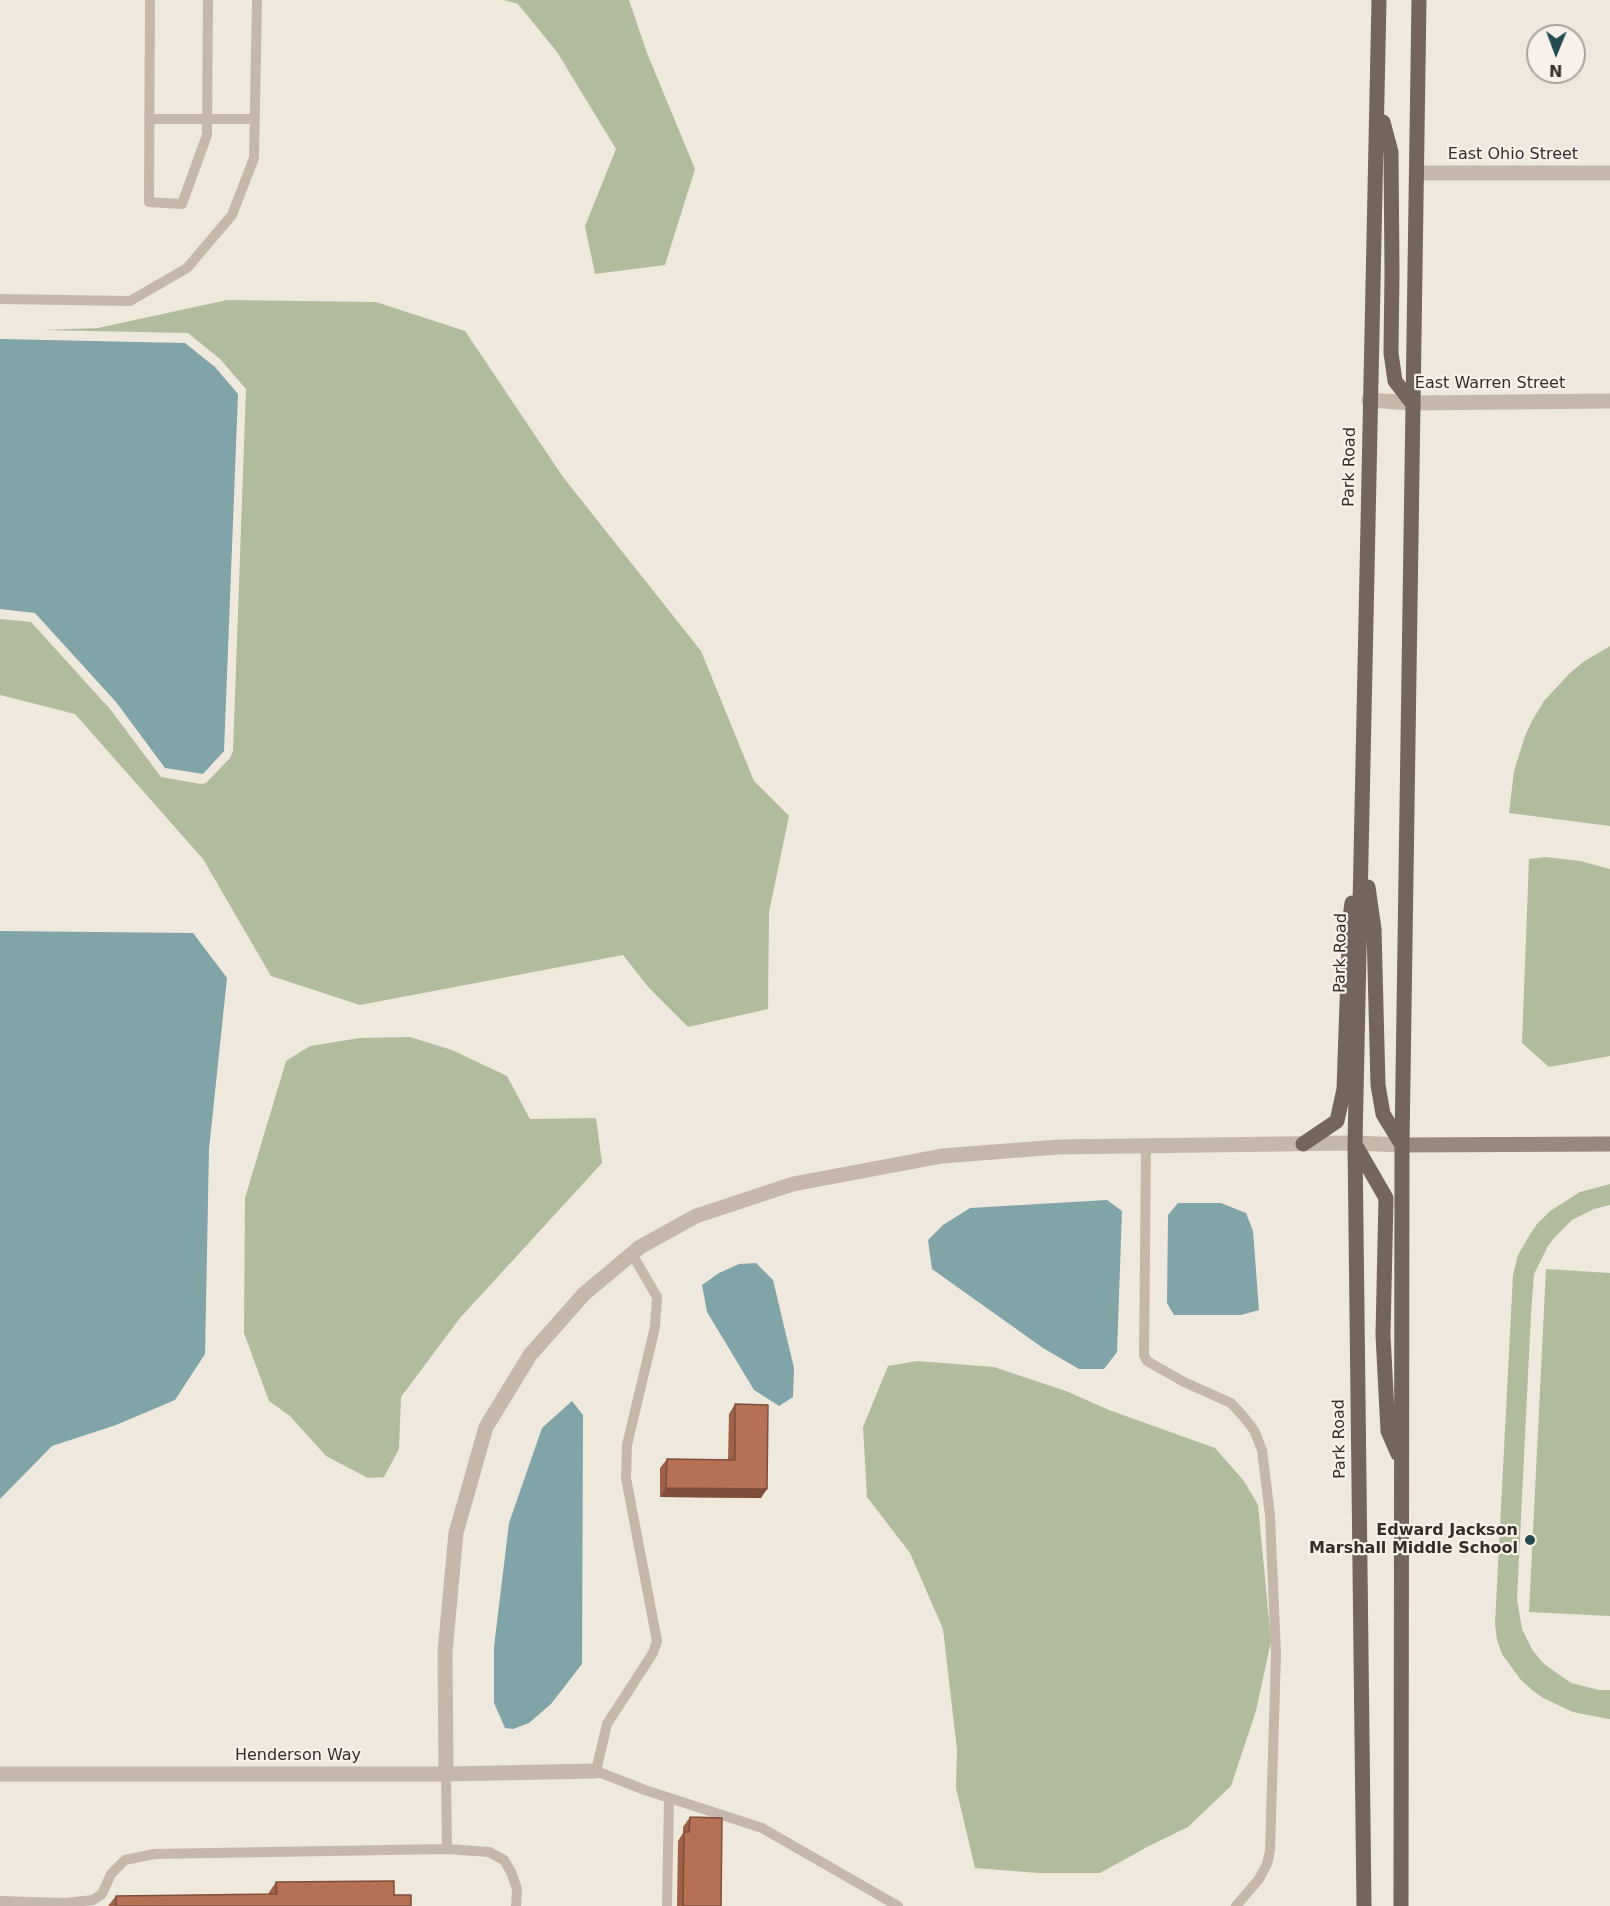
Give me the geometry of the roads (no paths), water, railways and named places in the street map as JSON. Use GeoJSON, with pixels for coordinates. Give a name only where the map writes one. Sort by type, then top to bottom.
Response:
{"type":"FeatureCollection","features":[{"type":"Feature","properties":{"kind":"main road","name":"Park Road"},"geometry":{"type":"LineString","coordinates":[[1364,1906],[1355,1143],[1379,0]]}},
{"type":"Feature","properties":{"kind":"main road"},"geometry":{"type":"LineString","coordinates":[[1401,1906],[1402,1145],[1419,0]]}},
{"type":"Feature","properties":{"kind":"main road"},"geometry":{"type":"LineString","coordinates":[[1377,101],[1391,152],[1391,353],[1395,381],[1412,403]]}},
{"type":"Feature","properties":{"kind":"main road"},"geometry":{"type":"LineString","coordinates":[[1362,850],[1374,928],[1378,1085],[1383,1114],[1402,1145]]}},
{"type":"Feature","properties":{"kind":"main road"},"geometry":{"type":"LineString","coordinates":[[1303,1144],[1338,1121],[1344,1089],[1350,918],[1362,850]]}},
{"type":"Feature","properties":{"kind":"main road"},"geometry":{"type":"LineString","coordinates":[[1355,1143],[1386,1198],[1383,1335],[1388,1431],[1401,1461]]}},
{"type":"Feature","properties":{"kind":"street","name":"East Ohio Street"},"geometry":{"type":"LineString","coordinates":[[1417,173],[1610,173]]}},
{"type":"Feature","properties":{"kind":"street","name":"East Warren Street"},"geometry":{"type":"LineString","coordinates":[[1369,400],[1412,403],[1610,401]]}},
{"type":"Feature","properties":{"kind":"street"},"geometry":{"type":"LineString","coordinates":[[446,1774],[445,1652],[456,1533],[486,1427],[530,1355],[584,1294],[640,1247],[696,1216],[792,1184],[942,1156],[1058,1147],[1355,1143],[1402,1145],[1610,1144]]}},
{"type":"Feature","properties":{"kind":"street","name":"Henderson Way"},"geometry":{"type":"LineString","coordinates":[[0,1774],[596,1772]]}},
{"type":"Feature","properties":{"kind":"lane"},"geometry":{"type":"LineString","coordinates":[[150,0],[149,202],[182,204],[207,135],[208,0]]}},
{"type":"Feature","properties":{"kind":"lane"},"geometry":{"type":"LineString","coordinates":[[0,299],[130,301],[187,268],[232,215],[254,158],[257,0]]}},
{"type":"Feature","properties":{"kind":"lane"},"geometry":{"type":"LineString","coordinates":[[149,119],[255,119]]}},
{"type":"Feature","properties":{"kind":"lane"},"geometry":{"type":"LineString","coordinates":[[1146,1146],[1144,1355],[1147,1360],[1185,1382],[1231,1403],[1254,1430],[1262,1450],[1270,1515],[1276,1654],[1270,1851],[1269,1858],[1258,1878],[1236,1906]]}},
{"type":"Feature","properties":{"kind":"lane"},"geometry":{"type":"LineString","coordinates":[[632,1254],[657,1297],[655,1327],[627,1445],[626,1467],[626,1478],[657,1641],[653,1653],[608,1724],[596,1772],[762,1828],[879,1901],[898,1906]]}},
{"type":"Feature","properties":{"kind":"lane"},"geometry":{"type":"LineString","coordinates":[[446,1774],[447,1849]]}},
{"type":"Feature","properties":{"kind":"lane"},"geometry":{"type":"LineString","coordinates":[[667,1906],[669,1798]]}},
{"type":"Feature","properties":{"kind":"lane"},"geometry":{"type":"LineString","coordinates":[[0,1901],[66,1904],[93,1900],[102,1894],[111,1874],[126,1860],[154,1854],[447,1849],[489,1852],[504,1860],[517,1889],[516,1906]]}},
{"type":"Feature","properties":{"kind":"water"},"geometry":{"type":"Polygon","coordinates":[[[0,339],[185,343],[215,367],[238,394],[224,751],[203,774],[165,768],[116,702],[35,613],[0,609],[0,339]]]}},
{"type":"Feature","properties":{"kind":"water"},"geometry":{"type":"Polygon","coordinates":[[[0,931],[193,933],[227,978],[209,1149],[205,1354],[175,1400],[116,1425],[52,1446],[0,1499],[0,931]]]}},
{"type":"Feature","properties":{"kind":"water"},"geometry":{"type":"Polygon","coordinates":[[[1107,1200],[1122,1211],[1117,1352],[1104,1369],[1079,1369],[1043,1348],[932,1269],[928,1240],[943,1225],[970,1208],[1107,1200]]]}},
{"type":"Feature","properties":{"kind":"water"},"geometry":{"type":"Polygon","coordinates":[[[1178,1203],[1221,1203],[1246,1213],[1253,1231],[1259,1310],[1241,1315],[1174,1315],[1167,1303],[1168,1215],[1178,1203]]]}},
{"type":"Feature","properties":{"kind":"water"},"geometry":{"type":"Polygon","coordinates":[[[756,1263],[773,1280],[794,1368],[793,1397],[779,1406],[754,1390],[707,1312],[702,1285],[719,1273],[739,1264],[756,1263]]]}},
{"type":"Feature","properties":{"kind":"water"},"geometry":{"type":"Polygon","coordinates":[[[572,1401],[583,1415],[582,1664],[551,1704],[529,1723],[513,1729],[505,1728],[494,1703],[494,1647],[509,1523],[542,1428],[572,1401]]]}},
{"type":"Feature","properties":{"kind":"place","name":"Edward Jackson Marshall Middle School"},"geometry":{"type":"Point","coordinates":[1530,1540]}}]}
